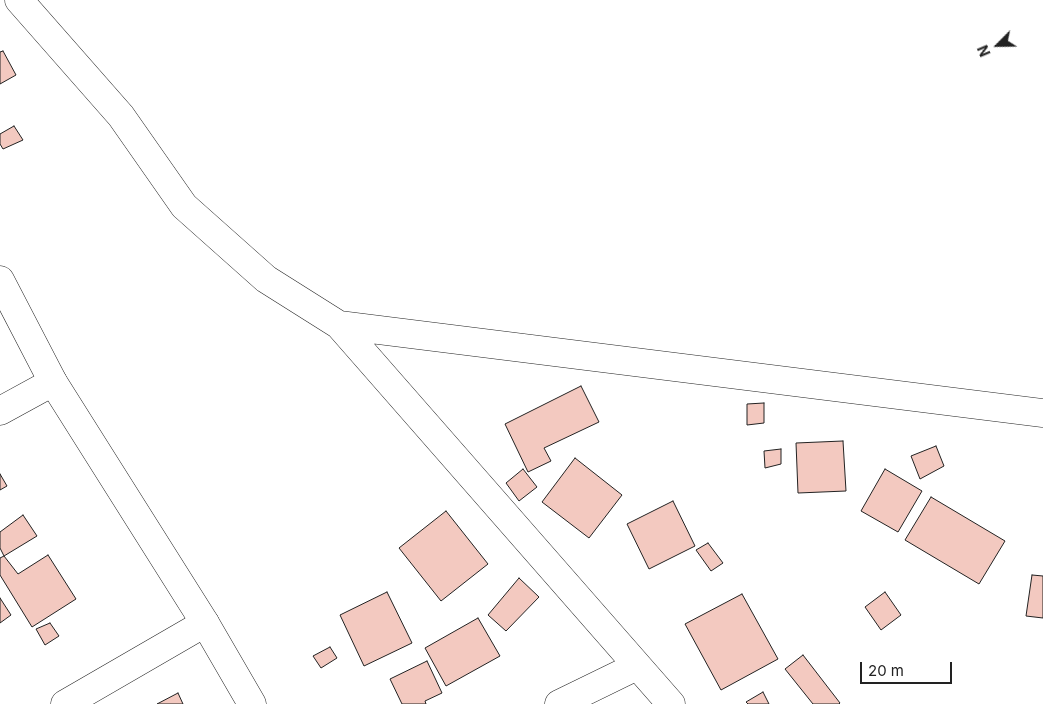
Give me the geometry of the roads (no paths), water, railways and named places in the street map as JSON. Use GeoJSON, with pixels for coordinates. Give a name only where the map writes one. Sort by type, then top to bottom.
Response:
{"type":"FeatureCollection","features":[{"type":"Feature","properties":{"kind":"main road"},"geometry":{"type":"LineString","coordinates":[[19,0],[121,116],[184,206],[266,279],[338,325],[573,590],[671,704]]}},
{"type":"Feature","properties":{"kind":"main road"},"geometry":{"type":"LineString","coordinates":[[0,280],[53,382],[205,624],[252,704]]}},
{"type":"Feature","properties":{"kind":"main road"},"geometry":{"type":"LineString","coordinates":[[338,325],[1043,413]]}},
{"type":"Feature","properties":{"kind":"main road"},"geometry":{"type":"LineString","coordinates":[[0,411],[53,382]]}},
{"type":"Feature","properties":{"kind":"main road"},"geometry":{"type":"LineString","coordinates":[[65,704],[205,624]]}},
{"type":"Feature","properties":{"kind":"main road"},"geometry":{"type":"LineString","coordinates":[[559,704],[637,666]]}}]}
